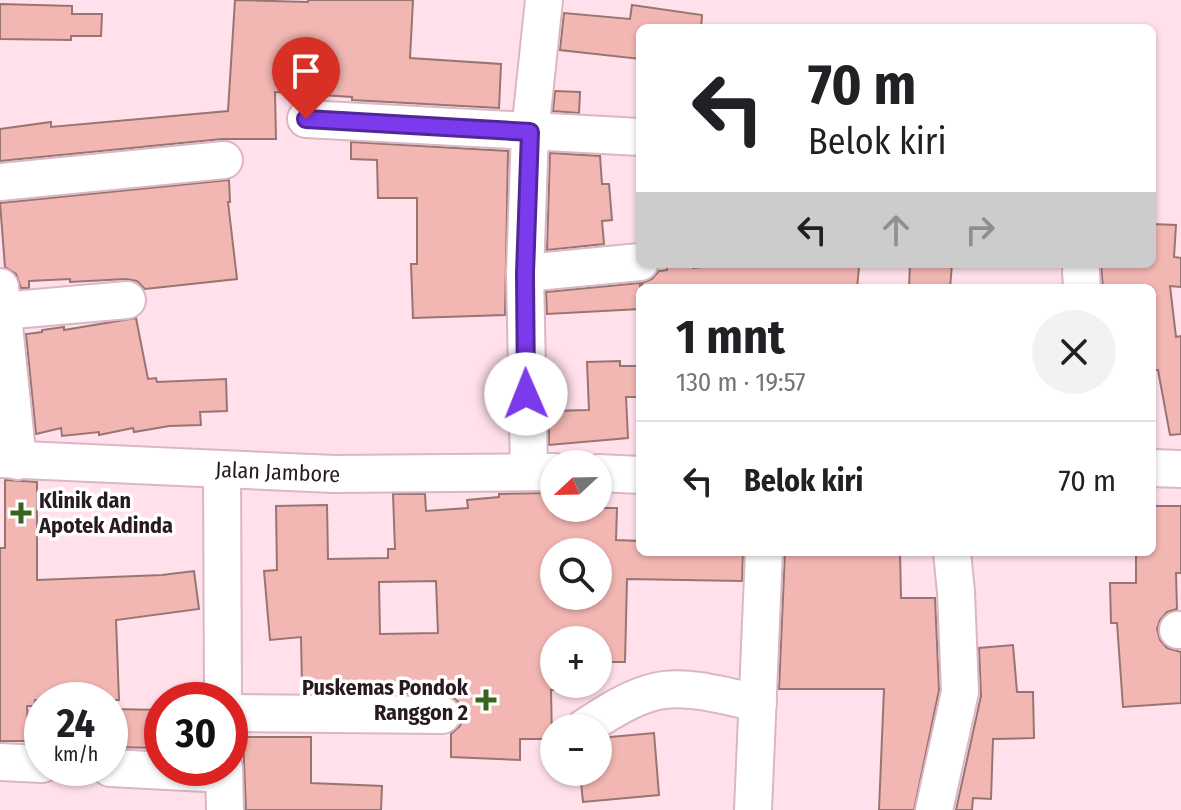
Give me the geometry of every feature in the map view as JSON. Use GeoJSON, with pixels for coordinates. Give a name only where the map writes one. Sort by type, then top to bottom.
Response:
{"type":"FeatureCollection","features":[{"type":"Feature","properties":{"kind":"street"},"geometry":{"type":"LineString","coordinates":[[540,460],[525,273],[530,132],[544,0]]}},
{"type":"Feature","properties":{"kind":"street"},"geometry":{"type":"LineString","coordinates":[[306,119],[636,137]]}},
{"type":"Feature","properties":{"kind":"street"},"geometry":{"type":"LineString","coordinates":[[0,182],[224,160]]}},
{"type":"Feature","properties":{"kind":"street"},"geometry":{"type":"LineString","coordinates":[[525,273],[636,262]]}},
{"type":"Feature","properties":{"kind":"street"},"geometry":{"type":"LineString","coordinates":[[9,460],[1,299],[127,300]]}},
{"type":"Feature","properties":{"kind":"street","name":"Jalan Jambore"},"geometry":{"type":"LineString","coordinates":[[9,460],[334,474],[540,472]]}},
{"type":"Feature","properties":{"kind":"street"},"geometry":{"type":"LineString","coordinates":[[1156,468],[1181,469]]}},
{"type":"Feature","properties":{"kind":"street"},"geometry":{"type":"LineString","coordinates":[[222,470],[223,682]]}},
{"type":"Feature","properties":{"kind":"street"},"geometry":{"type":"LineString","coordinates":[[612,474],[636,475]]}},
{"type":"Feature","properties":{"kind":"street"},"geometry":{"type":"LineString","coordinates":[[753,810],[764,556]]}},
{"type":"Feature","properties":{"kind":"street"},"geometry":{"type":"LineString","coordinates":[[934,810],[960,692],[952,556]]}},
{"type":"Feature","properties":{"kind":"street"},"geometry":{"type":"LineString","coordinates":[[605,714],[655,689],[685,689],[758,703]]}},
{"type":"Feature","properties":{"kind":"street"},"geometry":{"type":"LineString","coordinates":[[248,713],[442,715]]}},
{"type":"Feature","properties":{"kind":"street"},"geometry":{"type":"LineString","coordinates":[[0,762],[24,763]]}},
{"type":"Feature","properties":{"kind":"street"},"geometry":{"type":"LineString","coordinates":[[224,786],[225,810]]}},
{"type":"Feature","properties":{"kind":"building"},"geometry":{"type":"Polygon","coordinates":[[[235,0],[413,0],[410,58],[501,64],[499,108],[352,100],[352,97],[275,92],[276,139],[222,139],[0,161],[0,129],[51,122],[51,127],[228,111],[235,0]]]}},
{"type":"Feature","properties":{"kind":"building"},"geometry":{"type":"Polygon","coordinates":[[[0,4],[72,6],[72,14],[102,14],[101,36],[71,36],[71,40],[0,39],[0,4]]]}},
{"type":"Feature","properties":{"kind":"building"},"geometry":{"type":"Polygon","coordinates":[[[632,5],[702,15],[701,24],[636,24],[636,59],[560,50],[564,13],[630,19],[632,5]]]}},
{"type":"Feature","properties":{"kind":"building"},"geometry":{"type":"Polygon","coordinates":[[[555,91],[580,92],[579,113],[553,111],[555,91]]]}},
{"type":"Feature","properties":{"kind":"building"},"geometry":{"type":"Polygon","coordinates":[[[351,142],[508,151],[505,315],[413,318],[411,264],[417,264],[417,198],[378,198],[377,160],[351,159],[351,142]]]}},
{"type":"Feature","properties":{"kind":"building"},"geometry":{"type":"Polygon","coordinates":[[[550,153],[600,156],[602,184],[609,184],[612,220],[602,221],[604,244],[547,250],[550,153]]]}},
{"type":"Feature","properties":{"kind":"building"},"geometry":{"type":"Polygon","coordinates":[[[229,180],[228,202],[237,279],[145,289],[137,281],[126,279],[70,282],[70,279],[29,281],[29,288],[21,288],[16,274],[5,267],[0,203],[229,180]]]}},
{"type":"Feature","properties":{"kind":"building"},"geometry":{"type":"Polygon","coordinates":[[[1156,224],[1176,225],[1174,257],[1181,258],[1181,287],[1170,286],[1176,337],[1181,336],[1181,434],[1170,435],[1156,370],[1156,284],[1103,284],[1101,268],[1156,268],[1156,224]]]}},
{"type":"Feature","properties":{"kind":"building"},"geometry":{"type":"Polygon","coordinates":[[[859,268],[857,284],[642,284],[659,271],[859,268]]]}},
{"type":"Feature","properties":{"kind":"building"},"geometry":{"type":"Polygon","coordinates":[[[910,268],[952,268],[950,284],[909,284],[910,268]]]}},
{"type":"Feature","properties":{"kind":"building"},"geometry":{"type":"Polygon","coordinates":[[[640,283],[636,284],[636,309],[547,314],[546,292],[640,283]]]}},
{"type":"Feature","properties":{"kind":"building"},"geometry":{"type":"Polygon","coordinates":[[[136,318],[148,379],[156,378],[157,382],[226,379],[227,411],[200,412],[201,425],[62,436],[61,428],[36,434],[26,334],[136,318]]]}},
{"type":"Feature","properties":{"kind":"building"},"geometry":{"type":"Polygon","coordinates":[[[620,361],[620,366],[636,366],[636,397],[626,397],[628,438],[549,445],[549,411],[589,410],[587,362],[620,361]]]}},
{"type":"Feature","properties":{"kind":"building"},"geometry":{"type":"Polygon","coordinates":[[[5,480],[37,482],[37,580],[194,571],[199,609],[116,620],[118,682],[24,682],[24,741],[0,741],[0,548],[5,548],[5,480]]]}},
{"type":"Feature","properties":{"kind":"building"},"geometry":{"type":"Polygon","coordinates":[[[540,493],[540,522],[612,522],[612,508],[617,508],[616,540],[636,541],[636,556],[743,556],[742,581],[627,579],[625,662],[612,662],[612,626],[540,626],[540,698],[551,698],[551,714],[540,714],[540,739],[520,739],[520,760],[451,757],[451,734],[460,726],[463,716],[461,705],[453,697],[442,694],[358,693],[358,683],[302,684],[301,637],[270,640],[264,571],[277,570],[276,506],[327,505],[328,559],[388,558],[388,549],[395,549],[393,494],[425,494],[426,511],[468,508],[467,500],[499,497],[499,494],[540,493]],[[436,581],[379,582],[380,634],[438,633],[436,581]]]}},
{"type":"Feature","properties":{"kind":"building"},"geometry":{"type":"Polygon","coordinates":[[[1156,506],[1181,506],[1181,573],[1176,573],[1177,609],[1167,612],[1157,629],[1160,640],[1167,648],[1181,652],[1181,703],[1123,707],[1117,623],[1111,623],[1110,583],[1136,583],[1136,556],[1156,556],[1156,506]]]}},
{"type":"Feature","properties":{"kind":"building"},"geometry":{"type":"Polygon","coordinates":[[[785,556],[900,556],[901,598],[935,598],[939,690],[914,810],[879,810],[884,689],[779,689],[785,556]]]}},
{"type":"Feature","properties":{"kind":"building"},"geometry":{"type":"Polygon","coordinates":[[[1013,645],[1017,692],[1033,692],[1034,738],[993,739],[991,799],[973,798],[972,810],[956,810],[981,696],[979,648],[1013,645]]]}},
{"type":"Feature","properties":{"kind":"building"},"geometry":{"type":"Polygon","coordinates":[[[128,709],[144,710],[144,748],[128,747],[128,709]]]}},
{"type":"Feature","properties":{"kind":"building"},"geometry":{"type":"Polygon","coordinates":[[[654,733],[659,795],[583,802],[581,786],[612,786],[612,737],[654,733]]]}},
{"type":"Feature","properties":{"kind":"building"},"geometry":{"type":"Polygon","coordinates":[[[248,737],[311,737],[311,783],[382,786],[381,810],[246,810],[248,737]]]}},
{"type":"Feature","properties":{"kind":"place","name":"Klinik dan Apotek Adinda"},"geometry":{"type":"Point","coordinates":[21,513]}},
{"type":"Feature","properties":{"kind":"place","name":"Puskemas Pondok Ranggon 2"},"geometry":{"type":"Point","coordinates":[486,700]}},
{"type":"Feature","properties":{"kind":"route"},"geometry":{"type":"LineString","coordinates":[[306,119],[530,132],[525,273],[526,394]]}}]}
